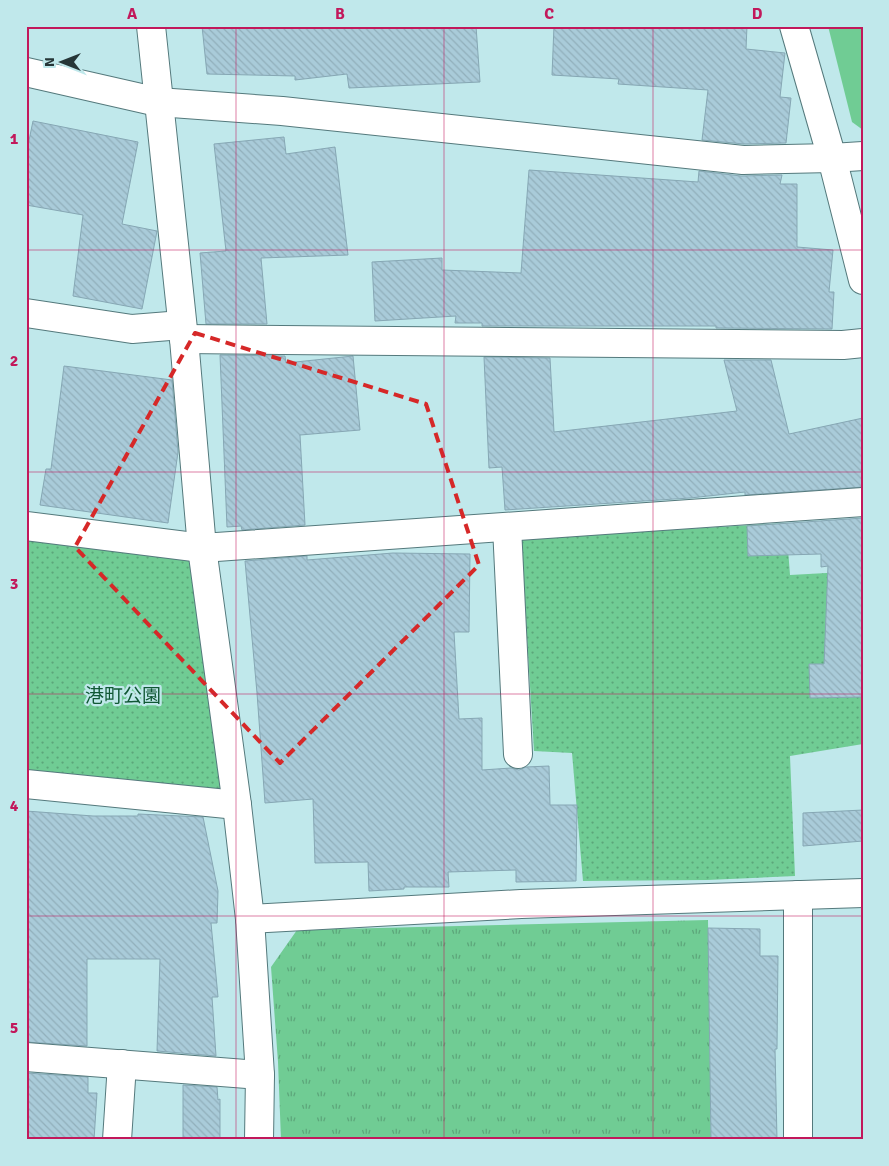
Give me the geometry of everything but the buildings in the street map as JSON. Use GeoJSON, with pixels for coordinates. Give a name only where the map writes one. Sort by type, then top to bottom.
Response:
{"type":"FeatureCollection","features":[{"type":"Feature","properties":{"kind":"street"},"geometry":{"type":"LineString","coordinates":[[151,26],[183,332],[202,548],[237,805],[250,919],[260,1075],[259,1140]]}},
{"type":"Feature","properties":{"kind":"street"},"geometry":{"type":"LineString","coordinates":[[794,26],[832,158],[863,280]]}},
{"type":"Feature","properties":{"kind":"street"},"geometry":{"type":"LineString","coordinates":[[26,72],[158,102],[282,111],[743,160],[863,156]]}},
{"type":"Feature","properties":{"kind":"street"},"geometry":{"type":"LineString","coordinates":[[26,313],[132,329],[183,332],[823,345],[863,343]]}},
{"type":"Feature","properties":{"kind":"street"},"geometry":{"type":"LineString","coordinates":[[26,526],[202,548],[863,502]]}},
{"type":"Feature","properties":{"kind":"street"},"geometry":{"type":"LineString","coordinates":[[507,527],[518,754]]}},
{"type":"Feature","properties":{"kind":"street"},"geometry":{"type":"LineString","coordinates":[[26,784],[237,805]]}},
{"type":"Feature","properties":{"kind":"street"},"geometry":{"type":"LineString","coordinates":[[250,919],[520,904],[863,893]]}},
{"type":"Feature","properties":{"kind":"street"},"geometry":{"type":"LineString","coordinates":[[798,895],[798,1140]]}},
{"type":"Feature","properties":{"kind":"street"},"geometry":{"type":"LineString","coordinates":[[26,1057],[260,1075]]}},
{"type":"Feature","properties":{"kind":"street"},"geometry":{"type":"LineString","coordinates":[[117,1140],[122,1064]]}},
{"type":"Feature","properties":{"kind":"highlighted area"},"geometry":{"type":"Polygon","coordinates":[[[195,333],[426,404],[479,565],[280,763],[75,547],[195,333]]]}},
{"type":"Feature","properties":{"kind":"green space"},"geometry":{"type":"Polygon","coordinates":[[[828,26],[863,26],[863,130],[852,122],[828,26]]]}},
{"type":"Feature","properties":{"kind":"green space"},"geometry":{"type":"Polygon","coordinates":[[[786,523],[790,575],[863,571],[863,744],[790,756],[795,876],[707,880],[583,881],[572,753],[534,751],[521,539],[786,523]]]}},
{"type":"Feature","properties":{"kind":"green space","name":"港町公園"},"geometry":{"type":"Polygon","coordinates":[[[26,526],[202,548],[237,805],[26,786],[26,526]]]}},
{"type":"Feature","properties":{"kind":"green space"},"geometry":{"type":"Polygon","coordinates":[[[708,920],[711,1140],[281,1140],[278,1062],[271,967],[297,930],[708,920]]]}}]}
